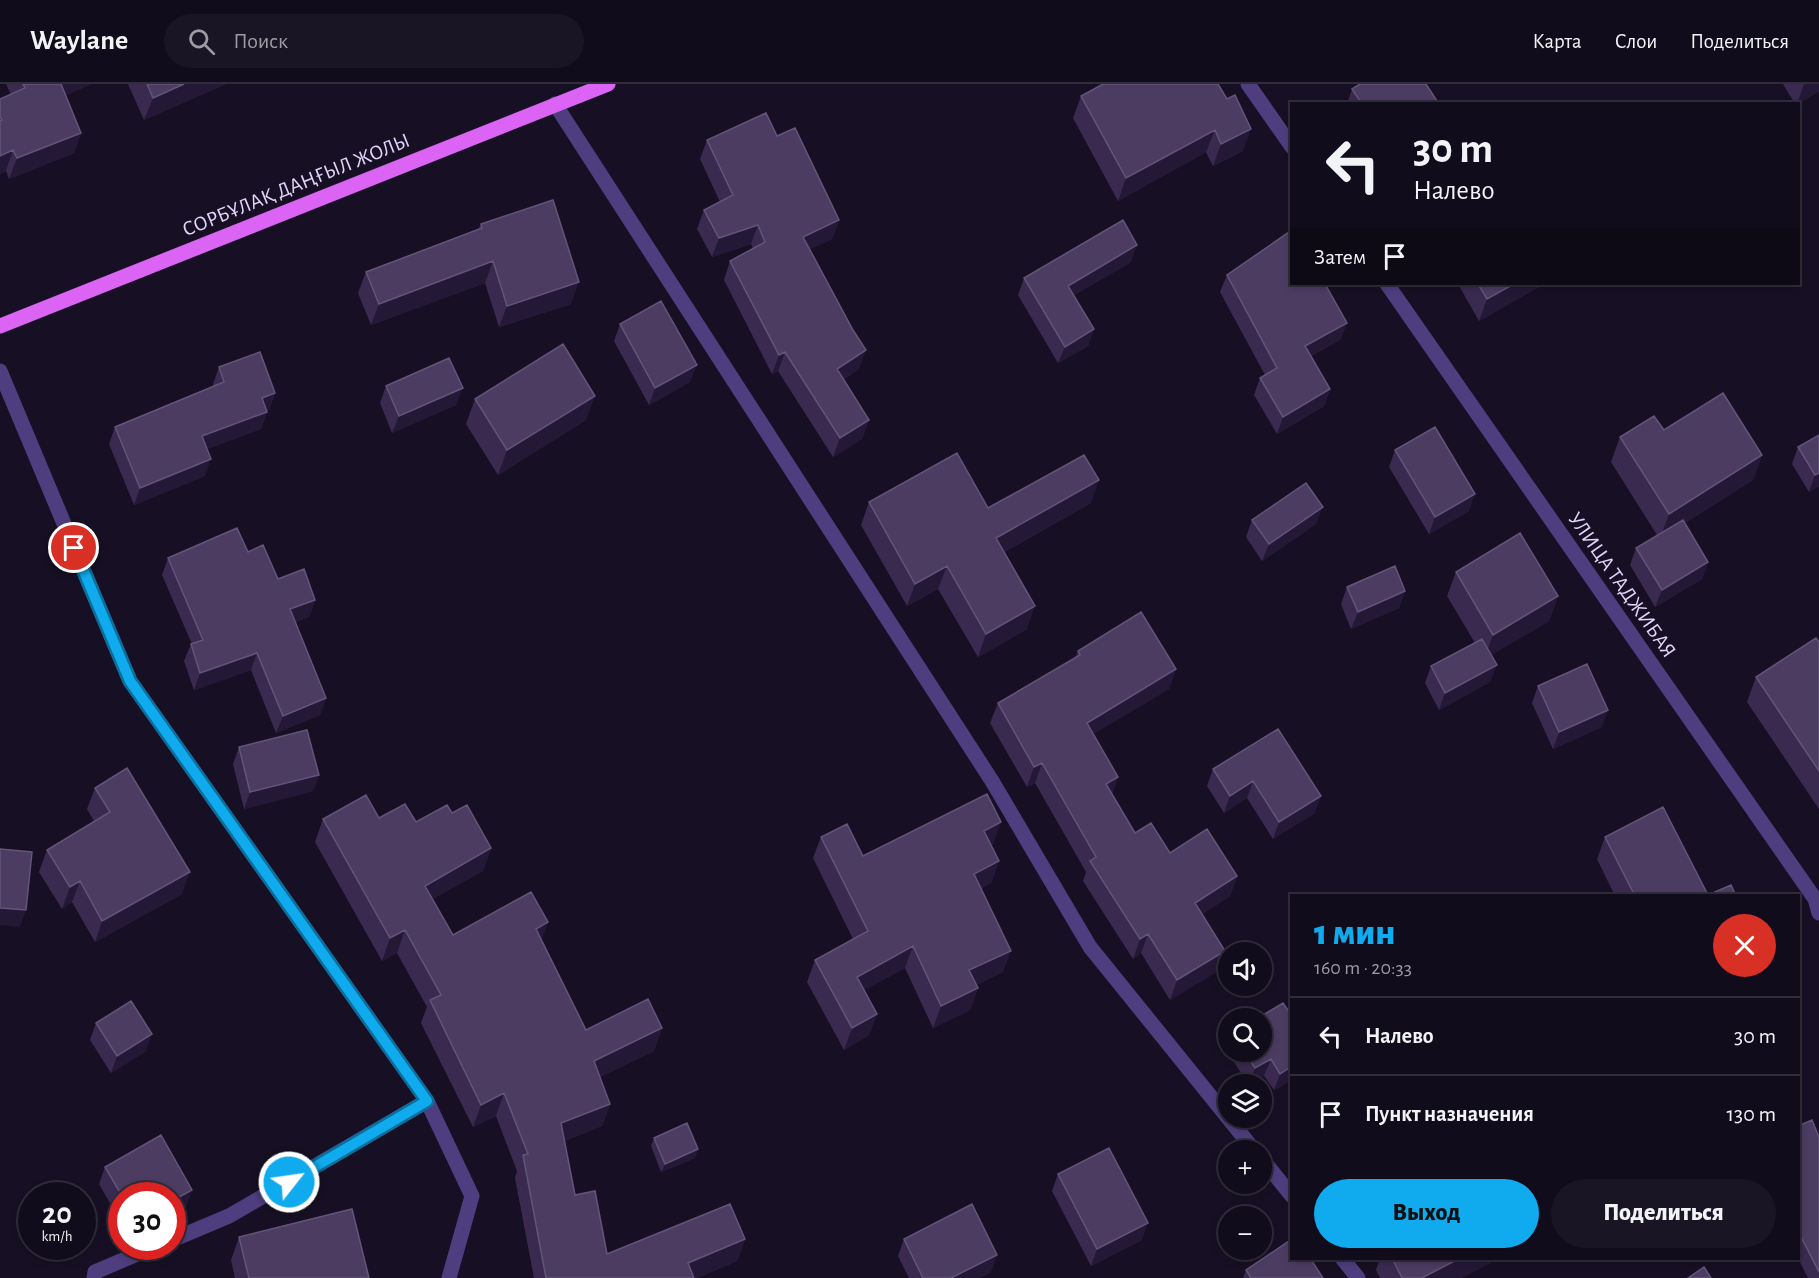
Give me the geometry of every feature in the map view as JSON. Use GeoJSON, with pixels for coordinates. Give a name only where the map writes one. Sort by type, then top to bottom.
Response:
{"type":"FeatureCollection","features":[{"type":"Feature","properties":{"kind":"main road","name":"СОРБҰЛАҚ ДАҢҒЫЛ ЖОЛЫ"},"geometry":{"type":"LineString","coordinates":[[0,326],[608,84]]}},
{"type":"Feature","properties":{"kind":"street"},"geometry":{"type":"LineString","coordinates":[[1248,84],[1290,144]]}},
{"type":"Feature","properties":{"kind":"street"},"geometry":{"type":"LineString","coordinates":[[555,104],[992,781],[1090,947],[1246,1140]]}},
{"type":"Feature","properties":{"kind":"street","name":"УЛИЦА ТАДЖИБАЯ"},"geometry":{"type":"LineString","coordinates":[[1388,285],[1815,898],[1819,913]]}},
{"type":"Feature","properties":{"kind":"street"},"geometry":{"type":"LineString","coordinates":[[0,371],[130,681],[427,1101],[472,1196],[449,1278]]}},
{"type":"Feature","properties":{"kind":"street"},"geometry":{"type":"LineString","coordinates":[[186,1234],[229,1216],[427,1101]]}},
{"type":"Feature","properties":{"kind":"street"},"geometry":{"type":"LineString","coordinates":[[1272,1171],[1290,1194]]}},
{"type":"Feature","properties":{"kind":"street"},"geometry":{"type":"LineString","coordinates":[[94,1278],[95,1272],[123,1260]]}},
{"type":"Feature","properties":{"kind":"street"},"geometry":{"type":"LineString","coordinates":[[1344,1260],[1358,1278]]}},
{"type":"Feature","properties":{"kind":"building"},"geometry":{"type":"Polygon","coordinates":[[[23,84],[61,84],[81,133],[17,158],[13,150],[0,156],[0,121],[2,120],[0,99],[25,88],[23,84]]]}},
{"type":"Feature","properties":{"kind":"building"},"geometry":{"type":"Polygon","coordinates":[[[147,84],[184,84],[153,98],[147,84]]]}},
{"type":"Feature","properties":{"kind":"building"},"geometry":{"type":"Polygon","coordinates":[[[1103,84],[1218,84],[1227,99],[1235,95],[1251,129],[1221,144],[1215,130],[1126,178],[1081,96],[1103,84]]]}},
{"type":"Feature","properties":{"kind":"building"},"geometry":{"type":"Polygon","coordinates":[[[1360,84],[1426,84],[1438,102],[1361,102],[1352,89],[1360,84]]]}},
{"type":"Feature","properties":{"kind":"building"},"geometry":{"type":"Polygon","coordinates":[[[766,113],[777,136],[795,128],[839,220],[803,237],[866,350],[837,369],[869,420],[840,438],[785,352],[779,355],[730,261],[765,242],[758,225],[719,238],[704,210],[733,195],[707,140],[766,113]]]}},
{"type":"Feature","properties":{"kind":"building"},"geometry":{"type":"Polygon","coordinates":[[[553,200],[579,282],[507,306],[493,261],[379,304],[366,272],[482,228],[481,224],[553,200]]]}},
{"type":"Feature","properties":{"kind":"building"},"geometry":{"type":"Polygon","coordinates":[[[1123,220],[1137,245],[1068,286],[1094,329],[1065,347],[1024,278],[1123,220]]]}},
{"type":"Feature","properties":{"kind":"building"},"geometry":{"type":"Polygon","coordinates":[[[1290,231],[1290,285],[1326,285],[1347,323],[1305,346],[1330,389],[1283,417],[1260,378],[1277,368],[1227,275],[1290,231]]]}},
{"type":"Feature","properties":{"kind":"building"},"geometry":{"type":"Polygon","coordinates":[[[1479,285],[1512,285],[1487,299],[1479,285]]]}},
{"type":"Feature","properties":{"kind":"building"},"geometry":{"type":"Polygon","coordinates":[[[661,301],[697,365],[655,388],[620,324],[661,301]]]}},
{"type":"Feature","properties":{"kind":"building"},"geometry":{"type":"Polygon","coordinates":[[[563,344],[595,396],[507,450],[475,399],[563,344]]]}},
{"type":"Feature","properties":{"kind":"building"},"geometry":{"type":"Polygon","coordinates":[[[260,352],[275,393],[262,398],[267,412],[202,436],[211,459],[140,488],[115,427],[224,382],[219,367],[260,352]]]}},
{"type":"Feature","properties":{"kind":"building"},"geometry":{"type":"Polygon","coordinates":[[[449,358],[463,388],[399,416],[386,386],[449,358]]]}},
{"type":"Feature","properties":{"kind":"building"},"geometry":{"type":"Polygon","coordinates":[[[1723,393],[1762,455],[1669,514],[1620,437],[1654,416],[1664,430],[1723,393]]]}},
{"type":"Feature","properties":{"kind":"building"},"geometry":{"type":"Polygon","coordinates":[[[1435,427],[1475,494],[1435,517],[1395,450],[1435,427]]]}},
{"type":"Feature","properties":{"kind":"building"},"geometry":{"type":"Polygon","coordinates":[[[1819,435],[1819,473],[1815,475],[1798,447],[1819,435]]]}},
{"type":"Feature","properties":{"kind":"building"},"geometry":{"type":"Polygon","coordinates":[[[957,453],[988,508],[1084,455],[1099,480],[996,538],[1035,606],[986,634],[947,566],[915,584],[869,502],[957,453]]]}},
{"type":"Feature","properties":{"kind":"building"},"geometry":{"type":"Polygon","coordinates":[[[1306,483],[1323,507],[1269,544],[1252,520],[1306,483]]]}},
{"type":"Feature","properties":{"kind":"building"},"geometry":{"type":"Polygon","coordinates":[[[1683,520],[1708,562],[1662,590],[1636,548],[1683,520]]]}},
{"type":"Feature","properties":{"kind":"building"},"geometry":{"type":"Polygon","coordinates":[[[237,528],[248,552],[263,545],[278,579],[304,569],[315,600],[290,609],[326,698],[283,716],[257,653],[200,673],[191,644],[203,640],[168,558],[237,528]]]}},
{"type":"Feature","properties":{"kind":"building"},"geometry":{"type":"Polygon","coordinates":[[[1520,533],[1558,596],[1493,635],[1456,572],[1520,533]]]}},
{"type":"Feature","properties":{"kind":"building"},"geometry":{"type":"Polygon","coordinates":[[[1395,566],[1405,591],[1358,612],[1347,587],[1395,566]]]}},
{"type":"Feature","properties":{"kind":"building"},"geometry":{"type":"Polygon","coordinates":[[[1141,612],[1176,669],[1087,723],[1118,777],[1106,784],[1135,833],[1151,823],[1170,853],[1207,829],[1237,876],[1195,903],[1219,942],[1218,955],[1177,980],[1148,934],[1140,939],[1090,861],[1096,857],[1042,763],[1034,767],[998,703],[1080,655],[1078,651],[1141,612]]]}},
{"type":"Feature","properties":{"kind":"building"},"geometry":{"type":"Polygon","coordinates":[[[1816,638],[1819,642],[1819,771],[1756,677],[1816,638]]]}},
{"type":"Feature","properties":{"kind":"building"},"geometry":{"type":"Polygon","coordinates":[[[1482,639],[1497,665],[1445,693],[1431,666],[1482,639]]]}},
{"type":"Feature","properties":{"kind":"building"},"geometry":{"type":"Polygon","coordinates":[[[1587,664],[1608,710],[1559,732],[1538,686],[1587,664]]]}},
{"type":"Feature","properties":{"kind":"building"},"geometry":{"type":"Polygon","coordinates":[[[1278,729],[1321,796],[1279,822],[1253,781],[1230,796],[1213,769],[1278,729]]]}},
{"type":"Feature","properties":{"kind":"building"},"geometry":{"type":"Polygon","coordinates":[[[307,730],[319,775],[250,792],[239,747],[307,730]]]}},
{"type":"Feature","properties":{"kind":"building"},"geometry":{"type":"Polygon","coordinates":[[[127,768],[190,872],[102,921],[80,881],[70,887],[47,850],[110,812],[95,788],[127,768]]]}},
{"type":"Feature","properties":{"kind":"building"},"geometry":{"type":"Polygon","coordinates":[[[987,794],[1001,822],[984,831],[999,861],[974,874],[1011,951],[969,970],[978,988],[941,1006],[913,946],[857,977],[877,1014],[852,1028],[815,960],[868,931],[821,837],[847,824],[863,856],[987,794]]]}},
{"type":"Feature","properties":{"kind":"building"},"geometry":{"type":"Polygon","coordinates":[[[366,795],[379,818],[405,804],[416,822],[447,805],[452,813],[467,805],[491,848],[425,886],[453,935],[531,892],[548,922],[536,929],[586,1030],[648,999],[662,1028],[594,1061],[610,1104],[561,1123],[575,1195],[595,1191],[607,1254],[730,1204],[745,1239],[688,1263],[694,1278],[546,1278],[523,1155],[528,1154],[504,1093],[481,1105],[430,1000],[441,995],[405,930],[390,938],[323,819],[366,795]]]}},
{"type":"Feature","properties":{"kind":"building"},"geometry":{"type":"Polygon","coordinates":[[[1663,807],[1707,894],[1634,894],[1605,837],[1663,807]]]}},
{"type":"Feature","properties":{"kind":"building"},"geometry":{"type":"Polygon","coordinates":[[[0,849],[32,852],[26,910],[0,908],[0,849]]]}},
{"type":"Feature","properties":{"kind":"building"},"geometry":{"type":"Polygon","coordinates":[[[1731,885],[1735,894],[1710,894],[1731,885]]]}},
{"type":"Feature","properties":{"kind":"building"},"geometry":{"type":"Polygon","coordinates":[[[131,1001],[152,1034],[117,1056],[96,1023],[131,1001]]]}},
{"type":"Feature","properties":{"kind":"building"},"geometry":{"type":"Polygon","coordinates":[[[1283,1003],[1290,1013],[1290,1067],[1280,1074],[1272,1061],[1272,1010],[1283,1003]]]}},
{"type":"Feature","properties":{"kind":"building"},"geometry":{"type":"Polygon","coordinates":[[[1251,1062],[1266,1062],[1255,1068],[1251,1062]]]}},
{"type":"Feature","properties":{"kind":"building"},"geometry":{"type":"Polygon","coordinates":[[[1812,1120],[1819,1137],[1819,1272],[1800,1235],[1800,1125],[1812,1120]]]}},
{"type":"Feature","properties":{"kind":"building"},"geometry":{"type":"Polygon","coordinates":[[[687,1123],[698,1149],[665,1164],[654,1138],[687,1123]]]}},
{"type":"Feature","properties":{"kind":"building"},"geometry":{"type":"Polygon","coordinates":[[[161,1135],[192,1190],[186,1193],[186,1182],[114,1182],[105,1167],[161,1135]]]}},
{"type":"Feature","properties":{"kind":"building"},"geometry":{"type":"Polygon","coordinates":[[[1109,1148],[1148,1223],[1097,1249],[1058,1174],[1109,1148]]]}},
{"type":"Feature","properties":{"kind":"building"},"geometry":{"type":"Polygon","coordinates":[[[972,1204],[997,1255],[951,1278],[923,1278],[904,1239],[972,1204]]]}},
{"type":"Feature","properties":{"kind":"building"},"geometry":{"type":"Polygon","coordinates":[[[352,1209],[369,1278],[249,1278],[239,1237],[352,1209]]]}},
{"type":"Feature","properties":{"kind":"building"},"geometry":{"type":"Polygon","coordinates":[[[1290,1240],[1290,1260],[1311,1260],[1323,1278],[1251,1278],[1246,1270],[1261,1260],[1272,1260],[1272,1252],[1290,1240]]]}},
{"type":"Feature","properties":{"kind":"building"},"geometry":{"type":"Polygon","coordinates":[[[1393,1260],[1456,1260],[1422,1278],[1402,1278],[1393,1260]]]}},
{"type":"Feature","properties":{"kind":"building"},"geometry":{"type":"Polygon","coordinates":[[[1704,1267],[1711,1278],[1688,1278],[1704,1267]]]}},
{"type":"Feature","properties":{"kind":"route"},"geometry":{"type":"LineString","coordinates":[[74,548],[130,681],[427,1101],[289,1182]]}}]}
